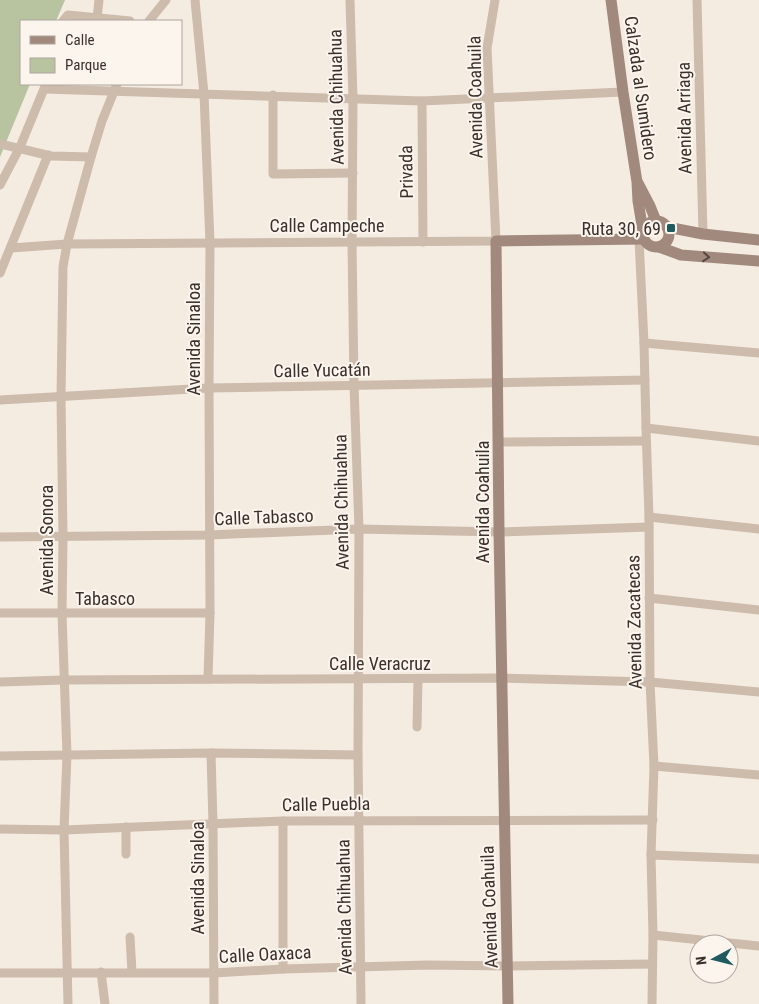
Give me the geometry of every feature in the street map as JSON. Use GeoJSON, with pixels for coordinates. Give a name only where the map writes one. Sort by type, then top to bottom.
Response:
{"type":"FeatureCollection","features":[{"type":"Feature","properties":{"kind":"street"},"geometry":{"type":"LineString","coordinates":[[97,18],[99,0]]}},
{"type":"Feature","properties":{"kind":"street"},"geometry":{"type":"LineString","coordinates":[[150,20],[166,0]]}},
{"type":"Feature","properties":{"kind":"street","name":"Avenida Sinaloa"},"geometry":{"type":"LineString","coordinates":[[195,0],[204,94],[210,244],[210,613],[208,679]]}},
{"type":"Feature","properties":{"kind":"street","name":"Avenida Chihuahua"},"geometry":{"type":"LineString","coordinates":[[350,0],[354,98],[352,242],[354,385],[359,530],[358,755],[361,1004]]}},
{"type":"Feature","properties":{"kind":"street","name":"Avenida Coahuila"},"geometry":{"type":"LineString","coordinates":[[494,0],[487,48],[491,98],[496,241],[499,532],[508,1004]]}},
{"type":"Feature","properties":{"kind":"street","name":"Calzada al Sumidero"},"geometry":{"type":"LineString","coordinates":[[611,0],[637,182],[642,236]]}},
{"type":"Feature","properties":{"kind":"street","name":"Avenida Arriaga"},"geometry":{"type":"LineString","coordinates":[[697,0],[703,234]]}},
{"type":"Feature","properties":{"kind":"street"},"geometry":{"type":"LineString","coordinates":[[64,20],[68,14],[78,17],[119,20]]}},
{"type":"Feature","properties":{"kind":"street"},"geometry":{"type":"LineString","coordinates":[[0,186],[20,148],[45,86],[115,88],[204,94],[422,101],[623,92]]}},
{"type":"Feature","properties":{"kind":"street","name":"Avenida Sonora"},"geometry":{"type":"LineString","coordinates":[[68,1004],[64,830],[67,755],[62,614],[61,397],[63,267],[67,244],[91,157],[115,88]]}},
{"type":"Feature","properties":{"kind":"street"},"geometry":{"type":"LineString","coordinates":[[273,95],[273,174],[353,173]]}},
{"type":"Feature","properties":{"kind":"street","name":"Privada"},"geometry":{"type":"LineString","coordinates":[[422,101],[423,242]]}},
{"type":"Feature","properties":{"kind":"street"},"geometry":{"type":"LineString","coordinates":[[0,144],[48,155],[91,157]]}},
{"type":"Feature","properties":{"kind":"street"},"geometry":{"type":"LineString","coordinates":[[0,273],[48,155]]}},
{"type":"Feature","properties":{"kind":"street","name":"Calzada al Sumidero"},"geometry":{"type":"LineString","coordinates":[[637,182],[656,221]]}},
{"type":"Feature","properties":{"kind":"street"},"geometry":{"type":"LineString","coordinates":[[759,240],[703,234],[667,227],[656,221],[648,224],[642,236],[651,246],[682,255],[759,261]]}},
{"type":"Feature","properties":{"kind":"street"},"geometry":{"type":"LineString","coordinates":[[659,247],[666,243],[668,239],[667,227]]}},
{"type":"Feature","properties":{"kind":"street","name":"Calle Campeche"},"geometry":{"type":"LineString","coordinates":[[11,248],[67,244],[496,241],[642,236]]}},
{"type":"Feature","properties":{"kind":"street","name":"Avenida Zacatecas"},"geometry":{"type":"LineString","coordinates":[[642,236],[649,517],[650,682],[654,766],[651,855],[652,1004]]}},
{"type":"Feature","properties":{"kind":"street"},"geometry":{"type":"LineString","coordinates":[[644,343],[759,354]]}},
{"type":"Feature","properties":{"kind":"street","name":"Calle Yucatán"},"geometry":{"type":"LineString","coordinates":[[0,400],[209,388],[645,380]]}},
{"type":"Feature","properties":{"kind":"street"},"geometry":{"type":"LineString","coordinates":[[646,428],[759,441]]}},
{"type":"Feature","properties":{"kind":"street"},"geometry":{"type":"LineString","coordinates":[[499,442],[646,441]]}},
{"type":"Feature","properties":{"kind":"street"},"geometry":{"type":"LineString","coordinates":[[649,517],[759,529]]}},
{"type":"Feature","properties":{"kind":"street","name":"Calle Tabasco"},"geometry":{"type":"LineString","coordinates":[[0,537],[210,535],[359,530],[499,532],[649,527]]}},
{"type":"Feature","properties":{"kind":"street"},"geometry":{"type":"LineString","coordinates":[[649,598],[759,610]]}},
{"type":"Feature","properties":{"kind":"street","name":"Tabasco"},"geometry":{"type":"LineString","coordinates":[[0,613],[210,613]]}},
{"type":"Feature","properties":{"kind":"street","name":"Calle Veracruz"},"geometry":{"type":"LineString","coordinates":[[0,682],[502,678],[650,682],[759,692]]}},
{"type":"Feature","properties":{"kind":"street"},"geometry":{"type":"LineString","coordinates":[[417,726],[418,679]]}},
{"type":"Feature","properties":{"kind":"street"},"geometry":{"type":"LineString","coordinates":[[0,756],[210,753],[358,755]]}},
{"type":"Feature","properties":{"kind":"street","name":"Avenida Sinaloa"},"geometry":{"type":"LineString","coordinates":[[210,753],[213,824],[214,1004]]}},
{"type":"Feature","properties":{"kind":"street"},"geometry":{"type":"LineString","coordinates":[[654,766],[759,775]]}},
{"type":"Feature","properties":{"kind":"street","name":"Calle Puebla"},"geometry":{"type":"LineString","coordinates":[[0,829],[64,830],[284,821],[653,820]]}},
{"type":"Feature","properties":{"kind":"street"},"geometry":{"type":"LineString","coordinates":[[283,969],[284,821]]}},
{"type":"Feature","properties":{"kind":"street"},"geometry":{"type":"LineString","coordinates":[[126,827],[126,854]]}},
{"type":"Feature","properties":{"kind":"street"},"geometry":{"type":"LineString","coordinates":[[651,855],[759,858]]}},
{"type":"Feature","properties":{"kind":"street"},"geometry":{"type":"LineString","coordinates":[[653,935],[759,946]]}},
{"type":"Feature","properties":{"kind":"street"},"geometry":{"type":"LineString","coordinates":[[130,937],[132,972]]}},
{"type":"Feature","properties":{"kind":"street","name":"Calle Oaxaca"},"geometry":{"type":"LineString","coordinates":[[0,973],[214,973],[428,965],[652,964]]}},
{"type":"Feature","properties":{"kind":"street"},"geometry":{"type":"LineString","coordinates":[[101,972],[105,1004]]}},
{"type":"Feature","properties":{"kind":"green space"},"geometry":{"type":"Polygon","coordinates":[[[0,0],[65,0],[56,20],[20,20],[20,85],[30,85],[0,157],[0,0]]]}},
{"type":"Feature","properties":{"kind":"place","name":"Ruta 30, 69"},"geometry":{"type":"Point","coordinates":[671,228]}}]}
